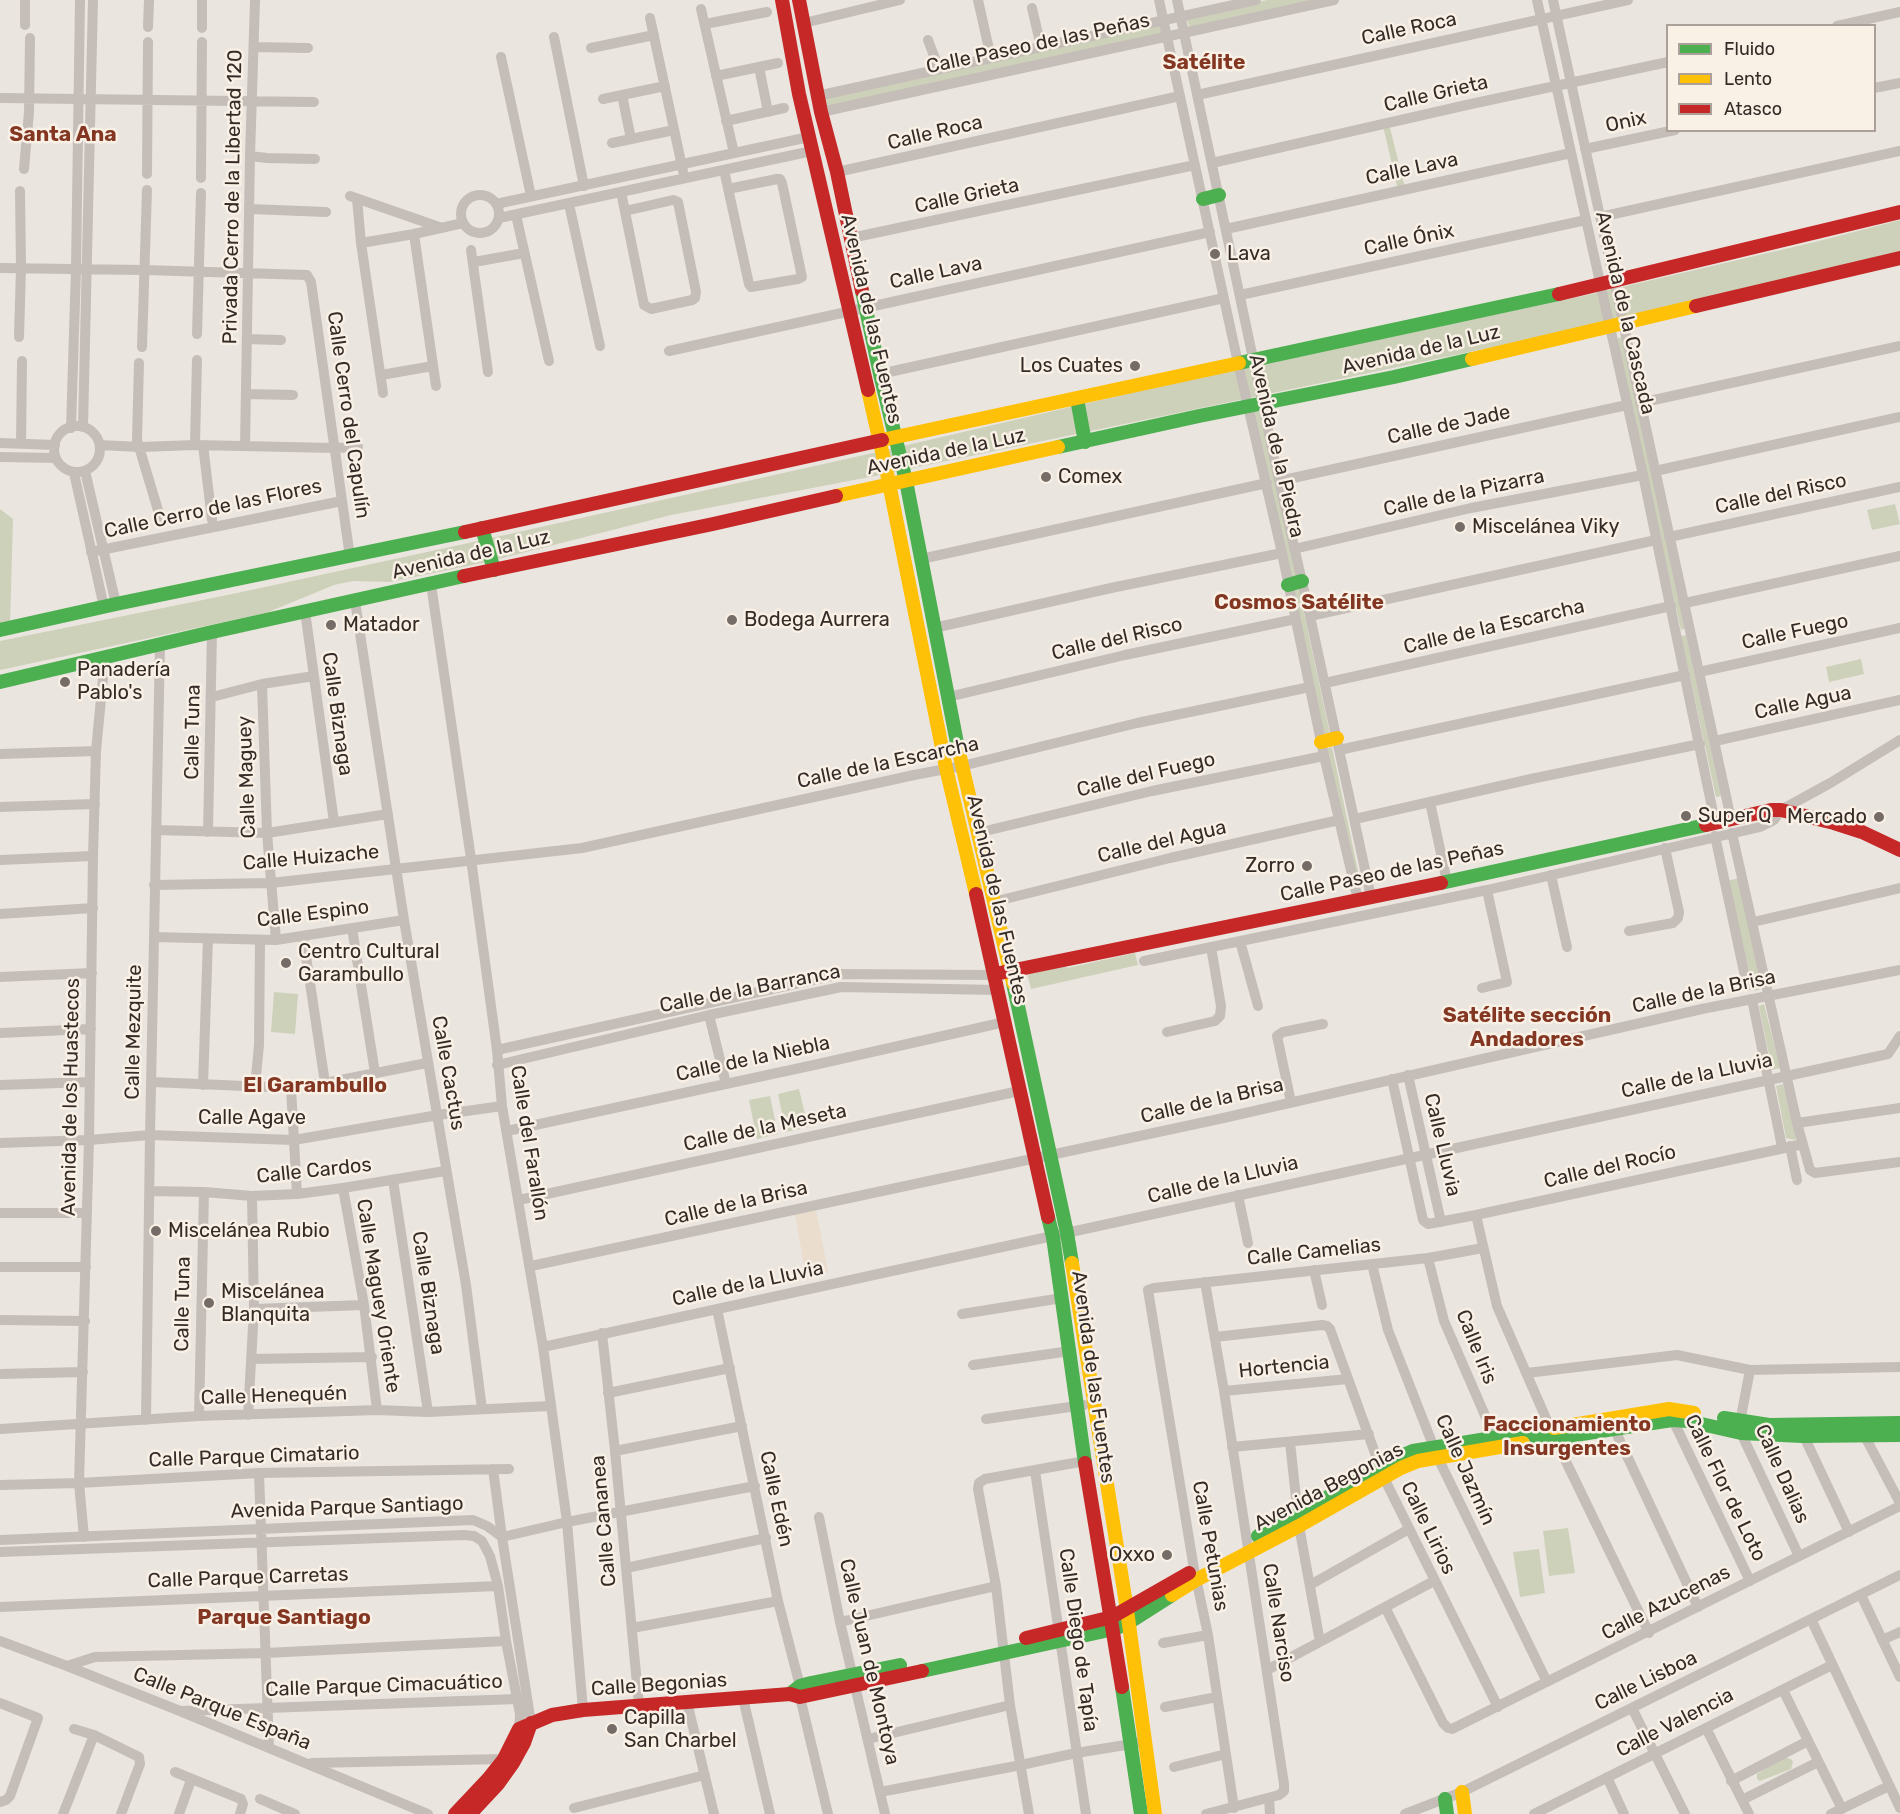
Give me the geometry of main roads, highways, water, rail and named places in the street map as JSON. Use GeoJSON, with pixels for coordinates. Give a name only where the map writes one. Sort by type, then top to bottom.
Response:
{"type":"FeatureCollection","features":[{"type":"Feature","properties":{"kind":"main road","name":"Avenida de las Fuentes"},"geometry":{"type":"LineString","coordinates":[[782,0],[811,144],[897,521],[946,768],[1053,1237],[1085,1461],[1113,1623],[1137,1743],[1155,1814]]}},
{"type":"Feature","properties":{"kind":"main road","name":"Avenida de las Fuentes"},"geometry":{"type":"LineString","coordinates":[[799,0],[817,96],[837,172],[880,374],[906,481],[962,766],[1014,987],[1048,1156],[1067,1233],[1127,1616],[1141,1814]]}},
{"type":"Feature","properties":{"kind":"main road"},"geometry":{"type":"LineString","coordinates":[[1203,199],[1219,195]]}},
{"type":"Feature","properties":{"kind":"main road","name":"Avenida de la Luz"},"geometry":{"type":"LineString","coordinates":[[0,630],[786,463],[895,437],[1238,363],[1601,288],[1616,291],[1900,212]]}},
{"type":"Feature","properties":{"kind":"main road","name":"Avenida de la Luz"},"geometry":{"type":"LineString","coordinates":[[0,682],[305,611],[1249,406],[1394,377],[1900,258]]}},
{"type":"Feature","properties":{"kind":"main road"},"geometry":{"type":"LineString","coordinates":[[1077,399],[1085,442]]}},
{"type":"Feature","properties":{"kind":"main road"},"geometry":{"type":"LineString","coordinates":[[897,521],[910,522],[917,538]]}},
{"type":"Feature","properties":{"kind":"main road"},"geometry":{"type":"LineString","coordinates":[[482,528],[494,570]]}},
{"type":"Feature","properties":{"kind":"main road"},"geometry":{"type":"LineString","coordinates":[[1323,749],[1338,744]]}},
{"type":"Feature","properties":{"kind":"main road","name":"Calle Paseo de las Peñas"},"geometry":{"type":"LineString","coordinates":[[1010,971],[1731,826],[1771,810],[1781,810],[1834,822],[1900,850]]}},
{"type":"Feature","properties":{"kind":"main road","name":"Calle de la Barranca"},"geometry":{"type":"LineString","coordinates":[[994,975],[1010,971]]}},
{"type":"Feature","properties":{"kind":"main road","name":"Calle de la Barranca"},"geometry":{"type":"LineString","coordinates":[[998,990],[1014,987]]}},
{"type":"Feature","properties":{"kind":"main road","name":"Avenida Begonias"},"geometry":{"type":"LineString","coordinates":[[797,1692],[1113,1623],[1195,1575],[1382,1473],[1397,1458],[1413,1451],[1435,1452],[1670,1415],[1741,1427],[1769,1425],[1801,1430],[1861,1428],[1900,1423]]}},
{"type":"Feature","properties":{"kind":"main road","name":"Avenida Begonias"},"geometry":{"type":"LineString","coordinates":[[1861,1428],[1900,1435]]}},
{"type":"Feature","properties":{"kind":"main road","name":"Calle Begonias"},"geometry":{"type":"LineString","coordinates":[[525,1726],[552,1715],[583,1710],[797,1692]]}},
{"type":"Feature","properties":{"kind":"main road"},"geometry":{"type":"LineString","coordinates":[[455,1814],[504,1759],[525,1726]]}},
{"type":"Feature","properties":{"kind":"main road"},"geometry":{"type":"LineString","coordinates":[[470,1814],[498,1784],[513,1763],[524,1743],[525,1726]]}},
{"type":"Feature","properties":{"kind":"main road"},"geometry":{"type":"LineString","coordinates":[[1462,1792],[1465,1814]]}},
{"type":"Feature","properties":{"kind":"main road"},"geometry":{"type":"LineString","coordinates":[[1445,1799],[1447,1814]]}},
{"type":"Feature","properties":{"kind":"place","name":"Lava"},"geometry":{"type":"Point","coordinates":[1215,254]}},
{"type":"Feature","properties":{"kind":"place","name":"Los Cuates"},"geometry":{"type":"Point","coordinates":[1135,366]}},
{"type":"Feature","properties":{"kind":"place","name":"Comex"},"geometry":{"type":"Point","coordinates":[1046,477]}},
{"type":"Feature","properties":{"kind":"place","name":"Miscelánea Viky"},"geometry":{"type":"Point","coordinates":[1460,527]}},
{"type":"Feature","properties":{"kind":"place","name":"Bodega Aurrera"},"geometry":{"type":"Point","coordinates":[732,620]}},
{"type":"Feature","properties":{"kind":"place","name":"Matador"},"geometry":{"type":"Point","coordinates":[331,625]}},
{"type":"Feature","properties":{"kind":"place","name":"Panadería Pablo's"},"geometry":{"type":"Point","coordinates":[65,682]}},
{"type":"Feature","properties":{"kind":"place","name":"Super Q"},"geometry":{"type":"Point","coordinates":[1686,816]}},
{"type":"Feature","properties":{"kind":"place","name":"Mercado"},"geometry":{"type":"Point","coordinates":[1879,817]}},
{"type":"Feature","properties":{"kind":"place","name":"Zorro"},"geometry":{"type":"Point","coordinates":[1307,866]}},
{"type":"Feature","properties":{"kind":"place","name":"Centro Cultural Garambullo"},"geometry":{"type":"Point","coordinates":[286,963]}},
{"type":"Feature","properties":{"kind":"place","name":"Miscelánea Rubio"},"geometry":{"type":"Point","coordinates":[156,1231]}},
{"type":"Feature","properties":{"kind":"place","name":"Miscelánea Blanquita"},"geometry":{"type":"Point","coordinates":[209,1303]}},
{"type":"Feature","properties":{"kind":"place","name":"Oxxo"},"geometry":{"type":"Point","coordinates":[1167,1555]}},
{"type":"Feature","properties":{"kind":"place","name":"Capilla San Charbel"},"geometry":{"type":"Point","coordinates":[612,1729]}},
{"type":"Feature","properties":{"kind":"district","name":"Satélite"},"geometry":{"type":"Point","coordinates":[1204,63]}},
{"type":"Feature","properties":{"kind":"district","name":"Santa Ana"},"geometry":{"type":"Point","coordinates":[63,135]}},
{"type":"Feature","properties":{"kind":"district","name":"Cosmos Satélite"},"geometry":{"type":"Point","coordinates":[1299,603]}},
{"type":"Feature","properties":{"kind":"district","name":"Satélite sección Andadores"},"geometry":{"type":"Point","coordinates":[1527,1028]}},
{"type":"Feature","properties":{"kind":"district","name":"El Garambullo"},"geometry":{"type":"Point","coordinates":[315,1086]}},
{"type":"Feature","properties":{"kind":"district","name":"Faccionamiento Insurgentes"},"geometry":{"type":"Point","coordinates":[1567,1437]}},
{"type":"Feature","properties":{"kind":"district","name":"Parque Santiago"},"geometry":{"type":"Point","coordinates":[284,1618]}}]}
